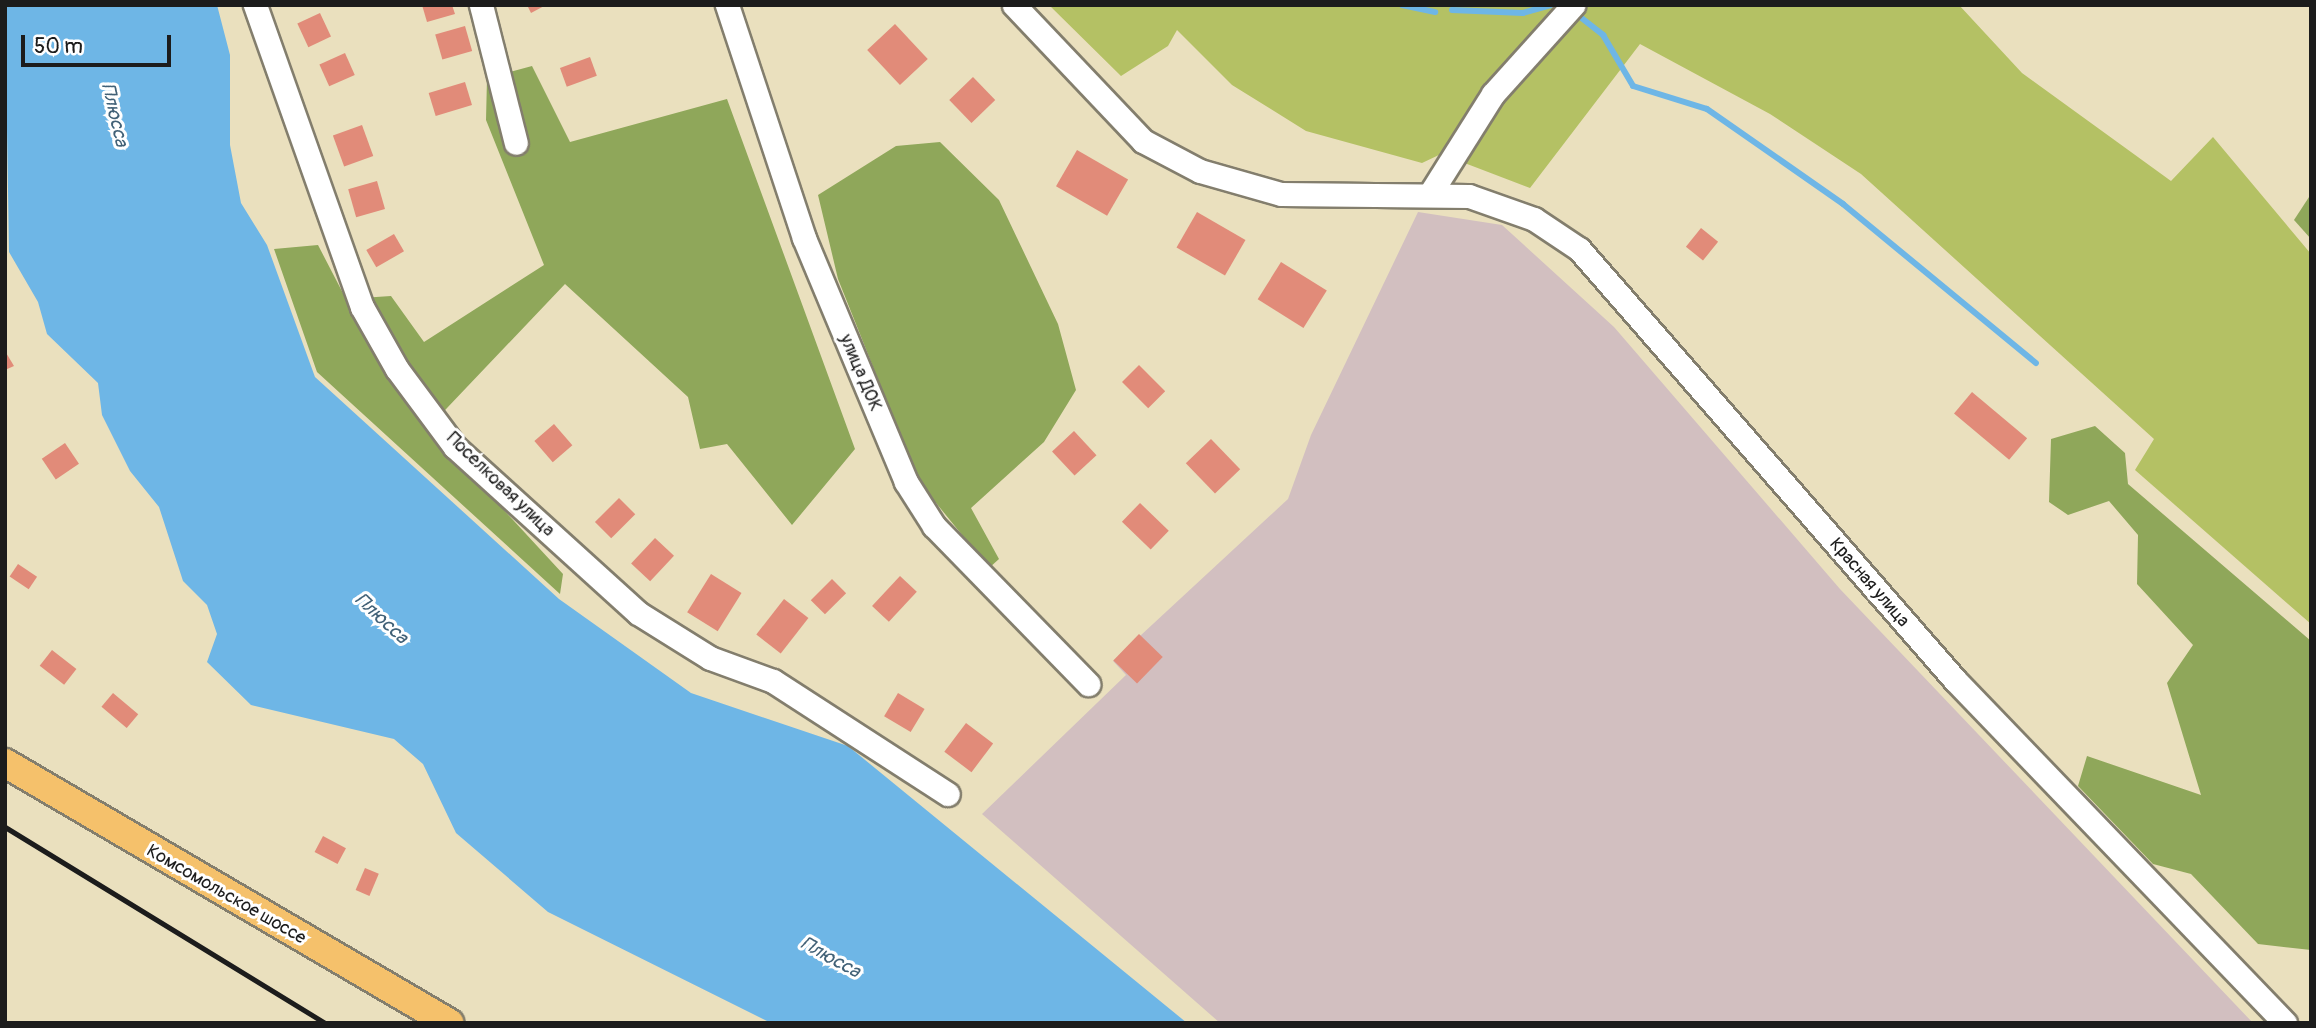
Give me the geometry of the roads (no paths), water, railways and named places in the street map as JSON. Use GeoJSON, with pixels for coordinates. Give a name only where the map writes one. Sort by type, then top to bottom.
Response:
{"type":"FeatureCollection","features":[{"type":"Feature","properties":{"kind":"main road","name":"Комсомольское шоссе"},"geometry":{"type":"LineString","coordinates":[[5,763],[449,1023]]}},
{"type":"Feature","properties":{"kind":"street","name":"Поселковая улица"},"geometry":{"type":"LineString","coordinates":[[255,5],[362,307],[397,369],[456,447],[638,613],[710,658],[773,681],[948,794]]}},
{"type":"Feature","properties":{"kind":"street"},"geometry":{"type":"LineString","coordinates":[[481,5],[516,143]]}},
{"type":"Feature","properties":{"kind":"street","name":"улица ДОК"},"geometry":{"type":"LineString","coordinates":[[727,5],[804,238],[906,482],[934,526],[1088,684]]}},
{"type":"Feature","properties":{"kind":"street"},"geometry":{"type":"LineString","coordinates":[[1014,5],[1143,141],[1181,162],[1281,194],[1430,194],[1493,94],[1573,5]]}},
{"type":"Feature","properties":{"kind":"street","name":"Красная улица"},"geometry":{"type":"LineString","coordinates":[[1430,194],[1502,204],[1579,249],[1955,680],[2286,1023]]}},
{"type":"Feature","properties":{"kind":"water","name":"Плюсса"},"geometry":{"type":"Polygon","coordinates":[[[5,5],[217,5],[230,55],[230,145],[241,203],[267,245],[315,377],[559,599],[691,693],[848,746],[1187,1023],[771,1023],[548,912],[456,833],[423,764],[394,739],[251,705],[207,662],[217,634],[207,605],[183,581],[159,507],[130,471],[102,415],[98,383],[47,334],[38,302],[9,252],[5,5]]]}},
{"type":"Feature","properties":{"kind":"waterway"},"geometry":{"type":"LineString","coordinates":[[1402,5],[1435,12]]}},
{"type":"Feature","properties":{"kind":"waterway"},"geometry":{"type":"LineString","coordinates":[[1452,10],[1523,13],[1551,5]]}},
{"type":"Feature","properties":{"kind":"waterway"},"geometry":{"type":"LineString","coordinates":[[1579,16],[1603,35],[1633,86],[1707,109],[1843,204],[2036,363]]}},
{"type":"Feature","properties":{"kind":"railway"},"geometry":{"type":"LineString","coordinates":[[5,827],[325,1023]]}}]}
